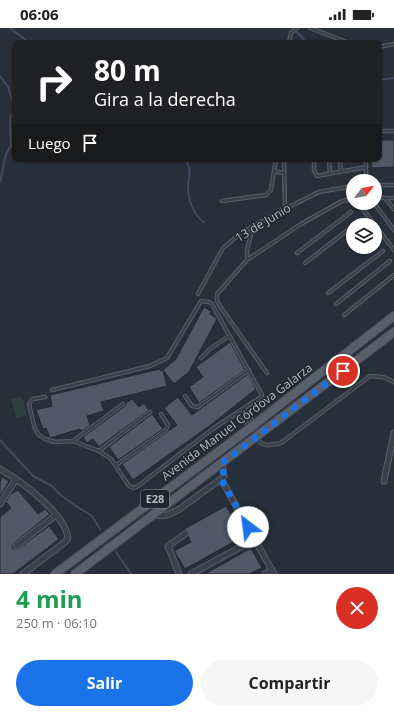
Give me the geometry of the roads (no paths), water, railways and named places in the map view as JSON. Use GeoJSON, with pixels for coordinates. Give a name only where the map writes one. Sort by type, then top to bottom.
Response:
{"type":"FeatureCollection","features":[{"type":"Feature","properties":{"kind":"main road","name":"Avenida Manuel Córdova Galarza"},"geometry":{"type":"LineString","coordinates":[[55,574],[252,426],[394,316]]}},
{"type":"Feature","properties":{"kind":"main road","name":"Avenida Manuel Córdova Galarza"},"geometry":{"type":"LineString","coordinates":[[75,574],[394,332]]}},
{"type":"Feature","properties":{"kind":"street"},"geometry":{"type":"LineString","coordinates":[[384,481],[394,433]]}},
{"type":"Feature","properties":{"kind":"street"},"geometry":{"type":"LineString","coordinates":[[152,516],[167,515],[178,510],[221,479],[224,476],[222,463]]}},
{"type":"Feature","properties":{"kind":"street"},"geometry":{"type":"LineString","coordinates":[[0,469],[16,479],[49,507],[56,515],[67,533],[68,538],[65,542],[23,574]]}},
{"type":"Feature","properties":{"kind":"street"},"geometry":{"type":"LineString","coordinates":[[0,504],[16,479]]}},
{"type":"Feature","properties":{"kind":"street"},"geometry":{"type":"LineString","coordinates":[[221,479],[273,572],[265,574]]}},
{"type":"Feature","properties":{"kind":"street"},"geometry":{"type":"LineString","coordinates":[[16,546],[56,515]]}},
{"type":"Feature","properties":{"kind":"street"},"geometry":{"type":"LineString","coordinates":[[179,574],[168,546],[185,534]]}},
{"type":"Feature","properties":{"kind":"street"},"geometry":{"type":"LineString","coordinates":[[191,574],[255,539]]}},
{"type":"Feature","properties":{"kind":"street","name":"Avenida Manuel Córdova Galarza"},"geometry":{"type":"LineString","coordinates":[[79,574],[85,566]]}},
{"type":"Feature","properties":{"kind":"lane"},"geometry":{"type":"LineString","coordinates":[[290,40],[291,33],[297,28]]}},
{"type":"Feature","properties":{"kind":"lane"},"geometry":{"type":"LineString","coordinates":[[310,28],[341,40]]}},
{"type":"Feature","properties":{"kind":"lane"},"geometry":{"type":"LineString","coordinates":[[382,46],[394,44]]}},
{"type":"Feature","properties":{"kind":"lane"},"geometry":{"type":"LineString","coordinates":[[382,131],[394,131]]}},
{"type":"Feature","properties":{"kind":"lane"},"geometry":{"type":"LineString","coordinates":[[222,201],[266,195],[271,190],[276,162]]}},
{"type":"Feature","properties":{"kind":"lane"},"geometry":{"type":"LineString","coordinates":[[284,162],[285,209]]}},
{"type":"Feature","properties":{"kind":"lane"},"geometry":{"type":"LineString","coordinates":[[314,162],[314,170],[317,176],[366,167]]}},
{"type":"Feature","properties":{"kind":"lane"},"geometry":{"type":"LineString","coordinates":[[329,162],[330,174]]}},
{"type":"Feature","properties":{"kind":"lane"},"geometry":{"type":"LineString","coordinates":[[340,162],[341,172]]}},
{"type":"Feature","properties":{"kind":"lane"},"geometry":{"type":"LineString","coordinates":[[366,162],[366,174]]}},
{"type":"Feature","properties":{"kind":"lane"},"geometry":{"type":"LineString","coordinates":[[274,171],[283,173]]}},
{"type":"Feature","properties":{"kind":"lane"},"geometry":{"type":"LineString","coordinates":[[382,184],[394,184]]}},
{"type":"Feature","properties":{"kind":"lane","name":"13 de Junio"},"geometry":{"type":"LineString","coordinates":[[198,294],[223,248],[241,233],[319,192],[346,187]]}},
{"type":"Feature","properties":{"kind":"lane"},"geometry":{"type":"LineString","coordinates":[[382,197],[394,198]]}},
{"type":"Feature","properties":{"kind":"lane"},"geometry":{"type":"LineString","coordinates":[[385,197],[394,209]]}},
{"type":"Feature","properties":{"kind":"lane"},"geometry":{"type":"LineString","coordinates":[[267,373],[222,309],[216,297],[217,294],[247,260],[292,230],[342,201],[346,200]]}},
{"type":"Feature","properties":{"kind":"lane"},"geometry":{"type":"LineString","coordinates":[[363,210],[370,218]]}},
{"type":"Feature","properties":{"kind":"lane"},"geometry":{"type":"LineString","coordinates":[[379,210],[394,230]]}},
{"type":"Feature","properties":{"kind":"lane"},"geometry":{"type":"LineString","coordinates":[[297,253],[351,212]]}},
{"type":"Feature","properties":{"kind":"lane"},"geometry":{"type":"LineString","coordinates":[[247,260],[247,250],[253,228]]}},
{"type":"Feature","properties":{"kind":"lane"},"geometry":{"type":"LineString","coordinates":[[305,263],[346,231]]}},
{"type":"Feature","properties":{"kind":"lane"},"geometry":{"type":"LineString","coordinates":[[382,234],[394,250]]}},
{"type":"Feature","properties":{"kind":"lane"},"geometry":{"type":"LineString","coordinates":[[328,293],[383,251]]}},
{"type":"Feature","properties":{"kind":"lane"},"geometry":{"type":"LineString","coordinates":[[336,304],[390,261]]}},
{"type":"Feature","properties":{"kind":"lane"},"geometry":{"type":"LineString","coordinates":[[344,315],[394,275]]}},
{"type":"Feature","properties":{"kind":"lane"},"geometry":{"type":"LineString","coordinates":[[45,397],[33,399],[30,402],[35,429],[39,435],[45,440],[55,442],[72,441],[99,451],[111,459],[129,486],[134,488],[192,444],[261,397],[262,394],[212,304],[205,301],[201,301],[172,350],[164,360],[150,366],[52,390]]}},
{"type":"Feature","properties":{"kind":"lane"},"geometry":{"type":"LineString","coordinates":[[201,358],[210,349],[229,336]]}},
{"type":"Feature","properties":{"kind":"lane"},"geometry":{"type":"LineString","coordinates":[[185,396],[192,406],[198,407],[249,370]]}},
{"type":"Feature","properties":{"kind":"lane"},"geometry":{"type":"LineString","coordinates":[[243,409],[260,443],[265,445],[281,443],[370,376],[383,377],[394,382]]}},
{"type":"Feature","properties":{"kind":"lane"},"geometry":{"type":"LineString","coordinates":[[72,441],[123,404]]}},
{"type":"Feature","properties":{"kind":"lane"},"geometry":{"type":"LineString","coordinates":[[99,451],[150,412]]}},
{"type":"Feature","properties":{"kind":"lane"},"geometry":{"type":"LineString","coordinates":[[238,412],[252,426]]}},
{"type":"Feature","properties":{"kind":"lane"},"geometry":{"type":"LineString","coordinates":[[116,465],[166,430],[168,425],[161,414]]}},
{"type":"Feature","properties":{"kind":"waterway"},"geometry":{"type":"LineString","coordinates":[[10,28],[26,40]]}},
{"type":"Feature","properties":{"kind":"waterway"},"geometry":{"type":"LineString","coordinates":[[293,28],[304,40]]}},
{"type":"Feature","properties":{"kind":"waterway"},"geometry":{"type":"LineString","coordinates":[[0,76],[8,87],[12,100]]}},
{"type":"Feature","properties":{"kind":"waterway"},"geometry":{"type":"LineString","coordinates":[[382,80],[394,78]]}},
{"type":"Feature","properties":{"kind":"waterway"},"geometry":{"type":"LineString","coordinates":[[0,182],[6,154],[11,146],[10,118],[12,114]]}},
{"type":"Feature","properties":{"kind":"waterway"},"geometry":{"type":"LineString","coordinates":[[186,162],[189,169],[188,186],[190,201],[194,211],[204,222]]}},
{"type":"Feature","properties":{"kind":"waterway"},"geometry":{"type":"LineString","coordinates":[[0,440],[33,476],[52,486],[59,494],[92,516],[100,529]]}},
{"type":"Feature","properties":{"kind":"waterway"},"geometry":{"type":"LineString","coordinates":[[116,552],[131,574]]}}]}
